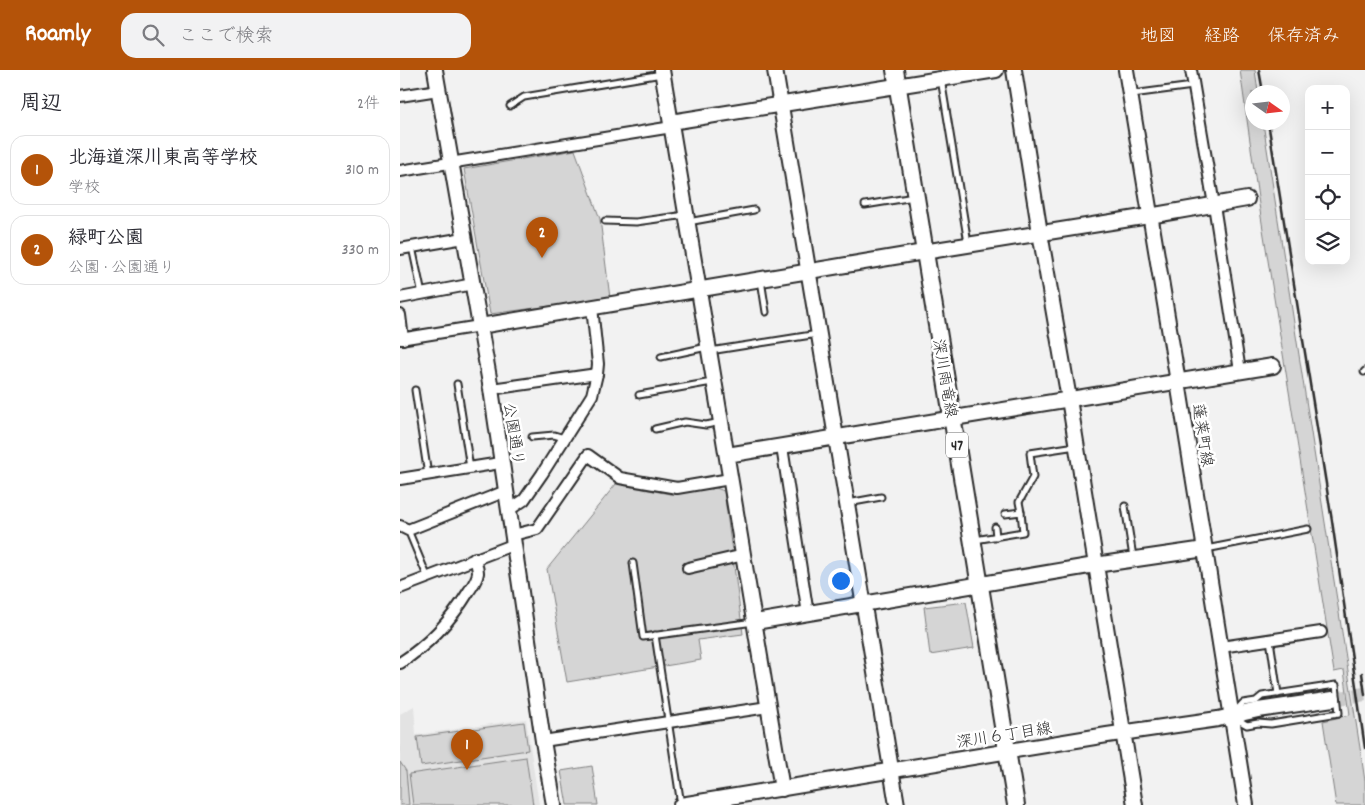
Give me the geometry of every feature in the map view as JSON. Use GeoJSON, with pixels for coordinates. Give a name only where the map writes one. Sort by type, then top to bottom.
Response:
{"type":"FeatureCollection","features":[{"type":"Feature","properties":{"kind":"main road","name":"深川雨竜線"},"geometry":{"type":"LineString","coordinates":[[896,78],[1016,805]]}},
{"type":"Feature","properties":{"kind":"street","name":"公園通り"},"geometry":{"type":"LineString","coordinates":[[434,70],[491,389],[554,805]]}},
{"type":"Feature","properties":{"kind":"street"},"geometry":{"type":"LineString","coordinates":[[775,70],[897,805]]}},
{"type":"Feature","properties":{"kind":"street"},"geometry":{"type":"LineString","coordinates":[[400,171],[781,105],[896,78],[941,78],[996,70]]}},
{"type":"Feature","properties":{"kind":"street"},"geometry":{"type":"LineString","coordinates":[[1014,70],[1135,805]]}},
{"type":"Feature","properties":{"kind":"street","name":"蓬莱町線"},"geometry":{"type":"LineString","coordinates":[[1126,70],[1246,805]]}},
{"type":"Feature","properties":{"kind":"street"},"geometry":{"type":"LineString","coordinates":[[1191,70],[1240,371]]}},
{"type":"Feature","properties":{"kind":"street"},"geometry":{"type":"LineString","coordinates":[[663,72],[782,789]]}},
{"type":"Feature","properties":{"kind":"street"},"geometry":{"type":"LineString","coordinates":[[400,96],[438,90]]}},
{"type":"Feature","properties":{"kind":"street"},"geometry":{"type":"LineString","coordinates":[[400,315],[402,339],[1247,199]]}},
{"type":"Feature","properties":{"kind":"street"},"geometry":{"type":"LineString","coordinates":[[400,248],[464,238]]}},
{"type":"Feature","properties":{"kind":"street"},"geometry":{"type":"LineString","coordinates":[[400,298],[473,284]]}},
{"type":"Feature","properties":{"kind":"street"},"geometry":{"type":"LineString","coordinates":[[509,510],[524,500],[592,394],[598,364],[592,307]]}},
{"type":"Feature","properties":{"kind":"street"},"geometry":{"type":"LineString","coordinates":[[727,456],[1273,366]]}},
{"type":"Feature","properties":{"kind":"street"},"geometry":{"type":"LineString","coordinates":[[491,389],[597,374]]}},
{"type":"Feature","properties":{"kind":"street"},"geometry":{"type":"LineString","coordinates":[[782,447],[808,614]]}},
{"type":"Feature","properties":{"kind":"street"},"geometry":{"type":"LineString","coordinates":[[400,588],[476,558],[537,530],[588,455],[620,478],[677,488],[730,479]]}},
{"type":"Feature","properties":{"kind":"street"},"geometry":{"type":"LineString","coordinates":[[400,479],[494,464],[502,461]]}},
{"type":"Feature","properties":{"kind":"street"},"geometry":{"type":"LineString","coordinates":[[404,528],[506,491]]}},
{"type":"Feature","properties":{"kind":"street"},"geometry":{"type":"LineString","coordinates":[[755,622],[1205,549]]}},
{"type":"Feature","properties":{"kind":"street"},"geometry":{"type":"LineString","coordinates":[[688,568],[744,555]]}},
{"type":"Feature","properties":{"kind":"street"},"geometry":{"type":"LineString","coordinates":[[400,663],[412,655],[442,628],[462,602],[476,579],[478,571],[476,558]]}},
{"type":"Feature","properties":{"kind":"street"},"geometry":{"type":"LineString","coordinates":[[1221,646],[1321,632]]}},
{"type":"Feature","properties":{"kind":"street","name":"深川６丁目線"},"geometry":{"type":"LineString","coordinates":[[681,805],[1333,699]]}},
{"type":"Feature","properties":{"kind":"street"},"geometry":{"type":"LineString","coordinates":[[543,741],[768,706]]}},
{"type":"Feature","properties":{"kind":"lane"},"geometry":{"type":"LineString","coordinates":[[510,106],[524,97],[663,72]]}},
{"type":"Feature","properties":{"kind":"lane"},"geometry":{"type":"LineString","coordinates":[[941,78],[968,244]]}},
{"type":"Feature","properties":{"kind":"lane"},"geometry":{"type":"LineString","coordinates":[[1130,95],[1194,86]]}},
{"type":"Feature","properties":{"kind":"lane"},"geometry":{"type":"LineString","coordinates":[[865,205],[916,196]]}},
{"type":"Feature","properties":{"kind":"lane"},"geometry":{"type":"LineString","coordinates":[[605,221],[636,222],[754,210]]}},
{"type":"Feature","properties":{"kind":"lane"},"geometry":{"type":"LineString","coordinates":[[412,247],[422,294]]}},
{"type":"Feature","properties":{"kind":"lane"},"geometry":{"type":"LineString","coordinates":[[761,279],[766,312]]}},
{"type":"Feature","properties":{"kind":"lane"},"geometry":{"type":"LineString","coordinates":[[661,357],[819,334]]}},
{"type":"Feature","properties":{"kind":"lane"},"geometry":{"type":"LineString","coordinates":[[639,395],[715,382]]}},
{"type":"Feature","properties":{"kind":"lane"},"geometry":{"type":"LineString","coordinates":[[457,384],[470,468]]}},
{"type":"Feature","properties":{"kind":"lane"},"geometry":{"type":"LineString","coordinates":[[415,390],[428,475]]}},
{"type":"Feature","properties":{"kind":"lane"},"geometry":{"type":"LineString","coordinates":[[655,429],[685,422],[706,425],[722,422]]}},
{"type":"Feature","properties":{"kind":"lane"},"geometry":{"type":"LineString","coordinates":[[532,437],[554,435],[565,438]]}},
{"type":"Feature","properties":{"kind":"lane"},"geometry":{"type":"LineString","coordinates":[[972,541],[1023,532],[1019,502],[1033,477],[1030,454],[1076,445]]}},
{"type":"Feature","properties":{"kind":"lane"},"geometry":{"type":"LineString","coordinates":[[847,503],[881,497]]}},
{"type":"Feature","properties":{"kind":"lane"},"geometry":{"type":"LineString","coordinates":[[1125,506],[1133,560]]}},
{"type":"Feature","properties":{"kind":"lane"},"geometry":{"type":"LineString","coordinates":[[1005,514],[1020,512]]}},
{"type":"Feature","properties":{"kind":"lane"},"geometry":{"type":"LineString","coordinates":[[995,527],[996,537]]}},
{"type":"Feature","properties":{"kind":"lane"},"geometry":{"type":"LineString","coordinates":[[404,528],[428,578]]}},
{"type":"Feature","properties":{"kind":"lane"},"geometry":{"type":"LineString","coordinates":[[1205,549],[1308,529]]}},
{"type":"Feature","properties":{"kind":"lane"},"geometry":{"type":"LineString","coordinates":[[633,562],[643,636],[755,622]]}},
{"type":"Feature","properties":{"kind":"lane"},"geometry":{"type":"LineString","coordinates":[[655,635],[681,805]]}},
{"type":"Feature","properties":{"kind":"lane"},"geometry":{"type":"LineString","coordinates":[[1270,639],[1278,694]]}},
{"type":"Feature","properties":{"kind":"lane"},"geometry":{"type":"LineString","coordinates":[[1336,685],[1340,713],[1272,724],[1258,723],[1247,725],[1231,716],[1243,703],[1256,701],[1262,696],[1336,685]]}},
{"type":"Feature","properties":{"kind":"shaded area"},"geometry":{"type":"Polygon","coordinates":[[[1240,70],[1255,70],[1257,85],[1245,85],[1245,106],[1240,70]]]}},
{"type":"Feature","properties":{"kind":"shaded area"},"geometry":{"type":"Polygon","coordinates":[[[1248,130],[1264,130],[1365,781],[1365,805],[1336,805],[1323,721],[1350,715],[1344,670],[1334,672],[1248,130]]]}},
{"type":"Feature","properties":{"kind":"shaded area"},"geometry":{"type":"Polygon","coordinates":[[[575,150],[600,219],[610,298],[490,314],[464,169],[575,150]]]}},
{"type":"Feature","properties":{"kind":"shaded area"},"geometry":{"type":"Polygon","coordinates":[[[616,484],[670,494],[716,488],[724,491],[743,634],[698,640],[701,660],[567,682],[547,569],[616,484]]]}},
{"type":"Feature","properties":{"kind":"shaded area"},"geometry":{"type":"Polygon","coordinates":[[[966,602],[974,648],[930,655],[924,607],[966,602]]]}},
{"type":"Feature","properties":{"kind":"shaded area"},"geometry":{"type":"Polygon","coordinates":[[[414,706],[416,735],[526,719],[539,805],[400,805],[400,714],[414,706]]]}},
{"type":"Feature","properties":{"kind":"shaded area"},"geometry":{"type":"Polygon","coordinates":[[[524,722],[528,750],[421,766],[417,737],[524,722]]]}},
{"type":"Feature","properties":{"kind":"shaded area"},"geometry":{"type":"Polygon","coordinates":[[[526,757],[533,805],[413,805],[409,774],[526,757]]]}},
{"type":"Feature","properties":{"kind":"shaded area"},"geometry":{"type":"Polygon","coordinates":[[[400,762],[406,771],[409,805],[400,805],[400,762]]]}},
{"type":"Feature","properties":{"kind":"shaded area"},"geometry":{"type":"Polygon","coordinates":[[[592,766],[598,805],[567,805],[561,771],[592,766]]]}},
{"type":"Feature","properties":{"kind":"tunnel"},"geometry":{"type":"LineString","coordinates":[[1333,699],[1365,694]]}},
{"type":"Feature","properties":{"kind":"railway"},"geometry":{"type":"LineString","coordinates":[[1259,70],[1262,85]]}},
{"type":"Feature","properties":{"kind":"railway"},"geometry":{"type":"LineString","coordinates":[[1269,130],[1332,521],[1365,748]]}},
{"type":"Feature","properties":{"kind":"railway"},"geometry":{"type":"LineString","coordinates":[[1362,673],[1365,695]]}},
{"type":"Feature","properties":{"kind":"place","name":"緑町公園"},"geometry":{"type":"Point","coordinates":[542,258]}},
{"type":"Feature","properties":{"kind":"place","name":"北海道深川東高等学校"},"geometry":{"type":"Point","coordinates":[467,770]}}]}
